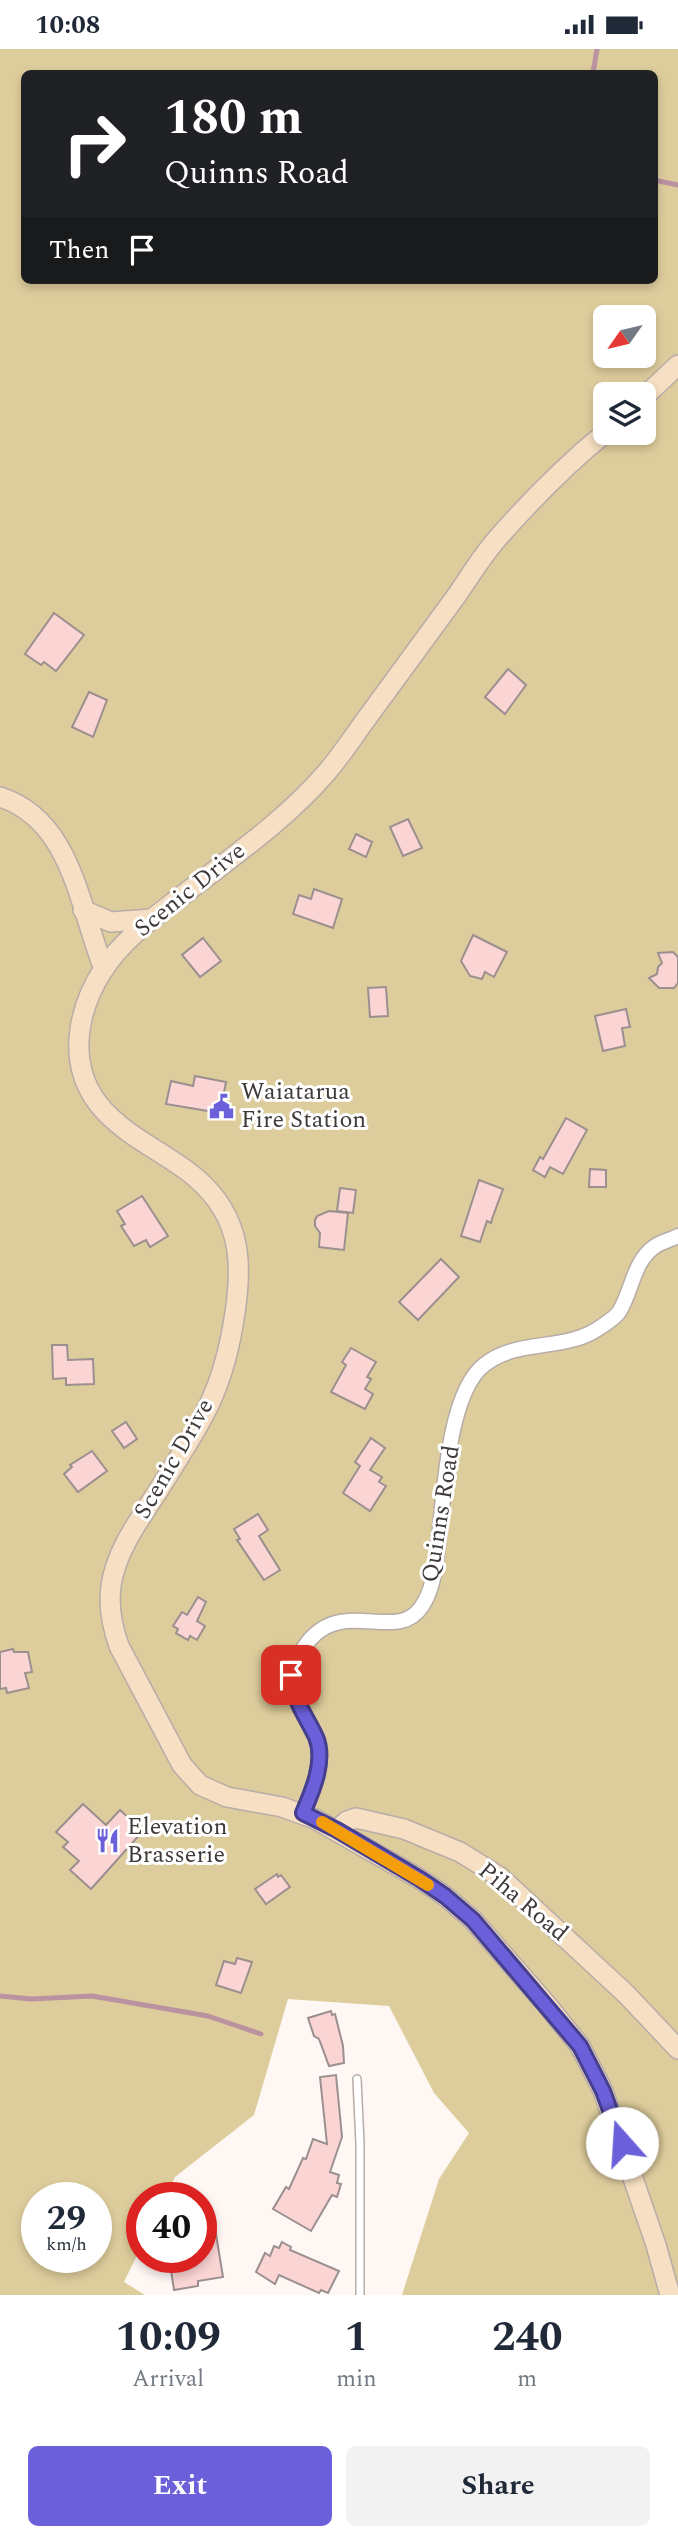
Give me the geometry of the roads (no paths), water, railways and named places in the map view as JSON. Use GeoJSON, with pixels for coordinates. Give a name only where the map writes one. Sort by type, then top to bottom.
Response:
{"type":"FeatureCollection","features":[{"type":"Feature","properties":{"kind":"main road"},"geometry":{"type":"LineString","coordinates":[[656,386],[678,365]]}},
{"type":"Feature","properties":{"kind":"main road","name":"Scenic Drive"},"geometry":{"type":"LineString","coordinates":[[593,443],[561,469],[495,541],[326,774],[286,814],[132,936],[104,969],[90,993],[79,1030],[81,1067],[94,1098],[111,1117],[197,1179],[216,1199],[230,1220],[235,1234],[238,1273],[233,1327],[218,1383],[206,1411],[178,1460],[124,1546],[110,1587],[112,1625],[129,1665],[182,1766],[200,1785],[227,1797],[303,1813],[337,1830],[420,1879],[457,1906],[491,1940],[580,2046],[603,2091],[670,2295]]}},
{"type":"Feature","properties":{"kind":"main road"},"geometry":{"type":"LineString","coordinates":[[0,796],[36,816],[57,840],[104,969]]}},
{"type":"Feature","properties":{"kind":"main road"},"geometry":{"type":"LineString","coordinates":[[83,910],[111,922],[152,919]]}},
{"type":"Feature","properties":{"kind":"main road","name":"Piha Road"},"geometry":{"type":"LineString","coordinates":[[337,1830],[347,1821],[356,1818],[404,1829],[460,1852],[500,1877],[626,1994],[678,2049]]}},
{"type":"Feature","properties":{"kind":"street","name":"Quinns Road"},"geometry":{"type":"LineString","coordinates":[[303,1813],[311,1794],[319,1754],[317,1741],[292,1688],[294,1666],[309,1639],[328,1624],[347,1619],[391,1622],[414,1616],[421,1609],[433,1580],[454,1423],[465,1389],[483,1365],[509,1350],[575,1339],[596,1331],[619,1312],[633,1276],[652,1248],[678,1236]]}},
{"type":"Feature","properties":{"kind":"lane"},"geometry":{"type":"LineString","coordinates":[[357,2080],[360,2144],[360,2295]]}},
{"type":"Feature","properties":{"kind":"waterway"},"geometry":{"type":"LineString","coordinates":[[594,70],[597,49]]}},
{"type":"Feature","properties":{"kind":"waterway"},"geometry":{"type":"LineString","coordinates":[[658,181],[678,185]]}},
{"type":"Feature","properties":{"kind":"waterway"},"geometry":{"type":"LineString","coordinates":[[0,1996],[31,1999],[92,1996],[208,2016],[261,2034]]}},
{"type":"Feature","properties":{"kind":"place","name":"Waiatarua Fire Station"},"geometry":{"type":"Point","coordinates":[221,1106]}},
{"type":"Feature","properties":{"kind":"place","name":"Elevation Brasserie"},"geometry":{"type":"Point","coordinates":[107,1841]}}]}
